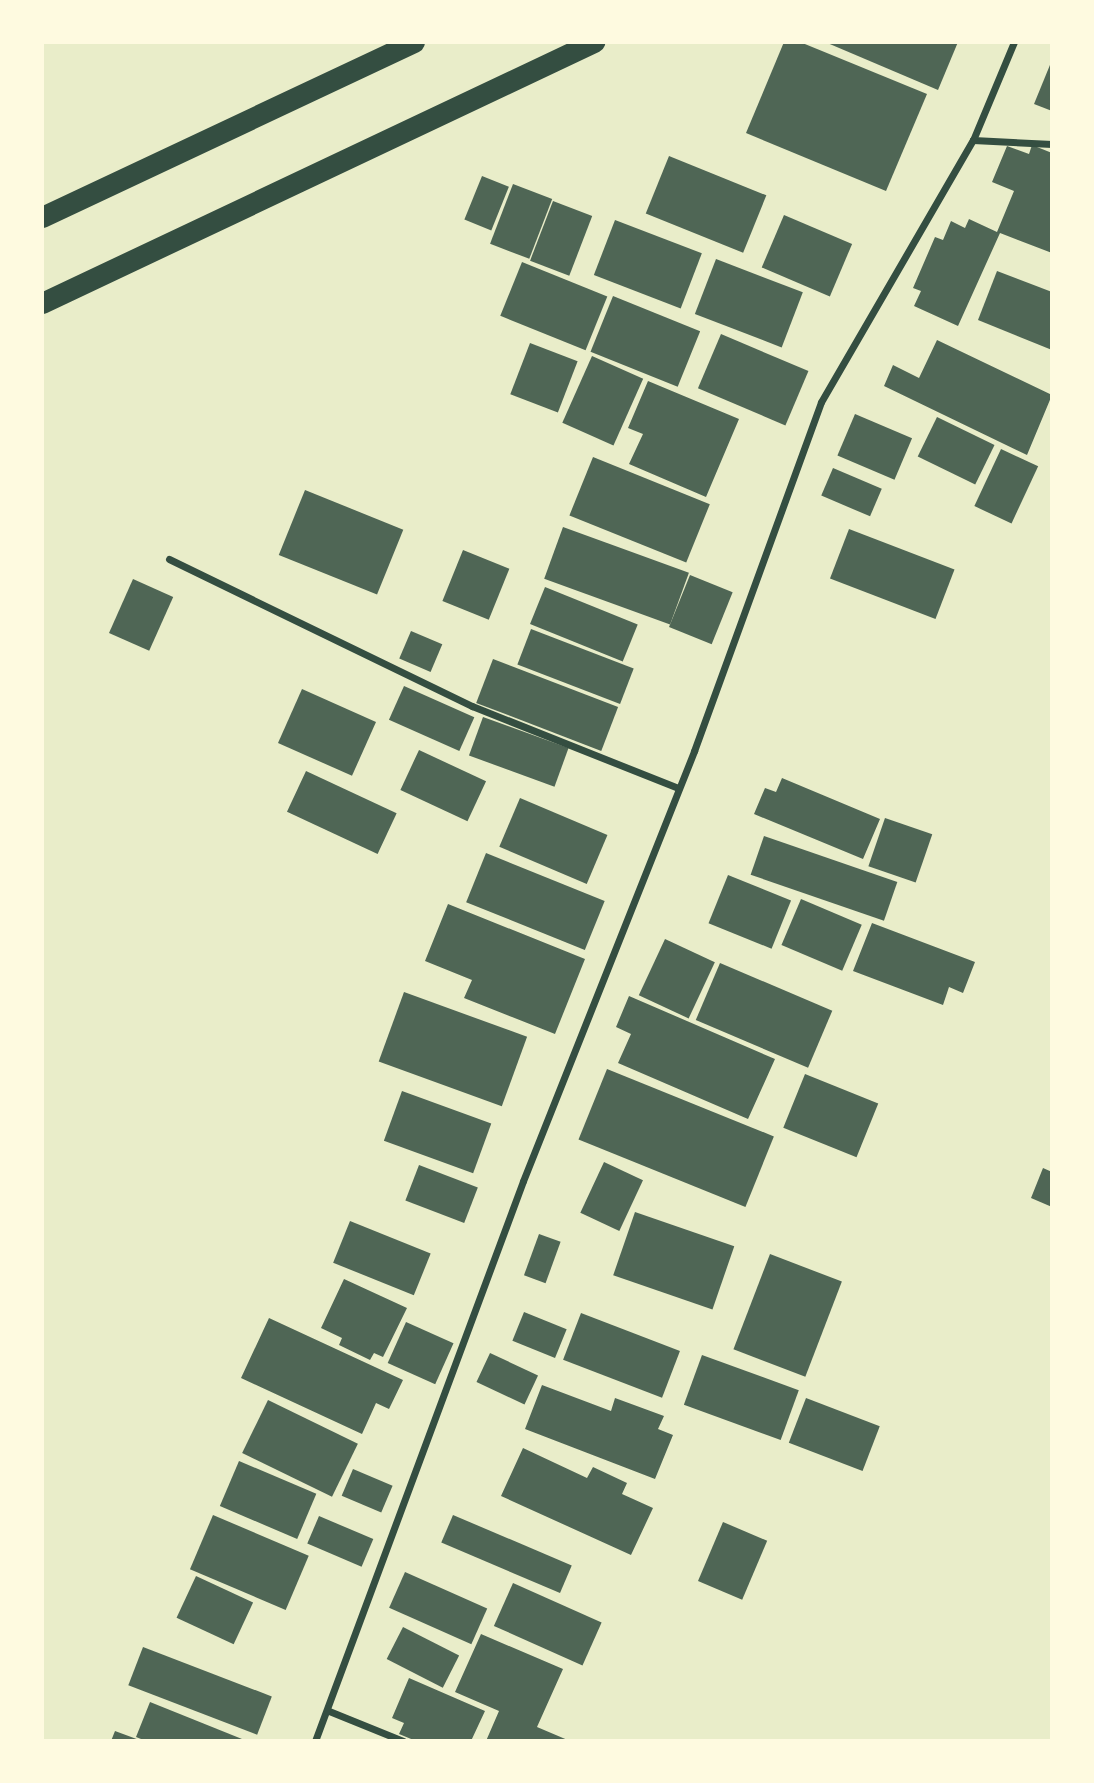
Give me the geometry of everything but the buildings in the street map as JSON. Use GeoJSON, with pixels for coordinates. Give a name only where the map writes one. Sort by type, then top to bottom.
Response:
{"type":"FeatureCollection","features":[{"type":"Feature","properties":{"kind":"highway"},"geometry":{"type":"LineString","coordinates":[[42,217],[414,42]]}},
{"type":"Feature","properties":{"kind":"highway"},"geometry":{"type":"LineString","coordinates":[[42,303],[594,42]]}},
{"type":"Feature","properties":{"kind":"street"},"geometry":{"type":"LineString","coordinates":[[316,1741],[523,1181],[678,788],[821,402],[974,140],[1014,42]]}},
{"type":"Feature","properties":{"kind":"street"},"geometry":{"type":"LineString","coordinates":[[974,140],[1052,144]]}},
{"type":"Feature","properties":{"kind":"street"},"geometry":{"type":"LineString","coordinates":[[169,559],[472,706],[678,788]]}},
{"type":"Feature","properties":{"kind":"street"},"geometry":{"type":"LineString","coordinates":[[329,1711],[403,1741]]}}]}
